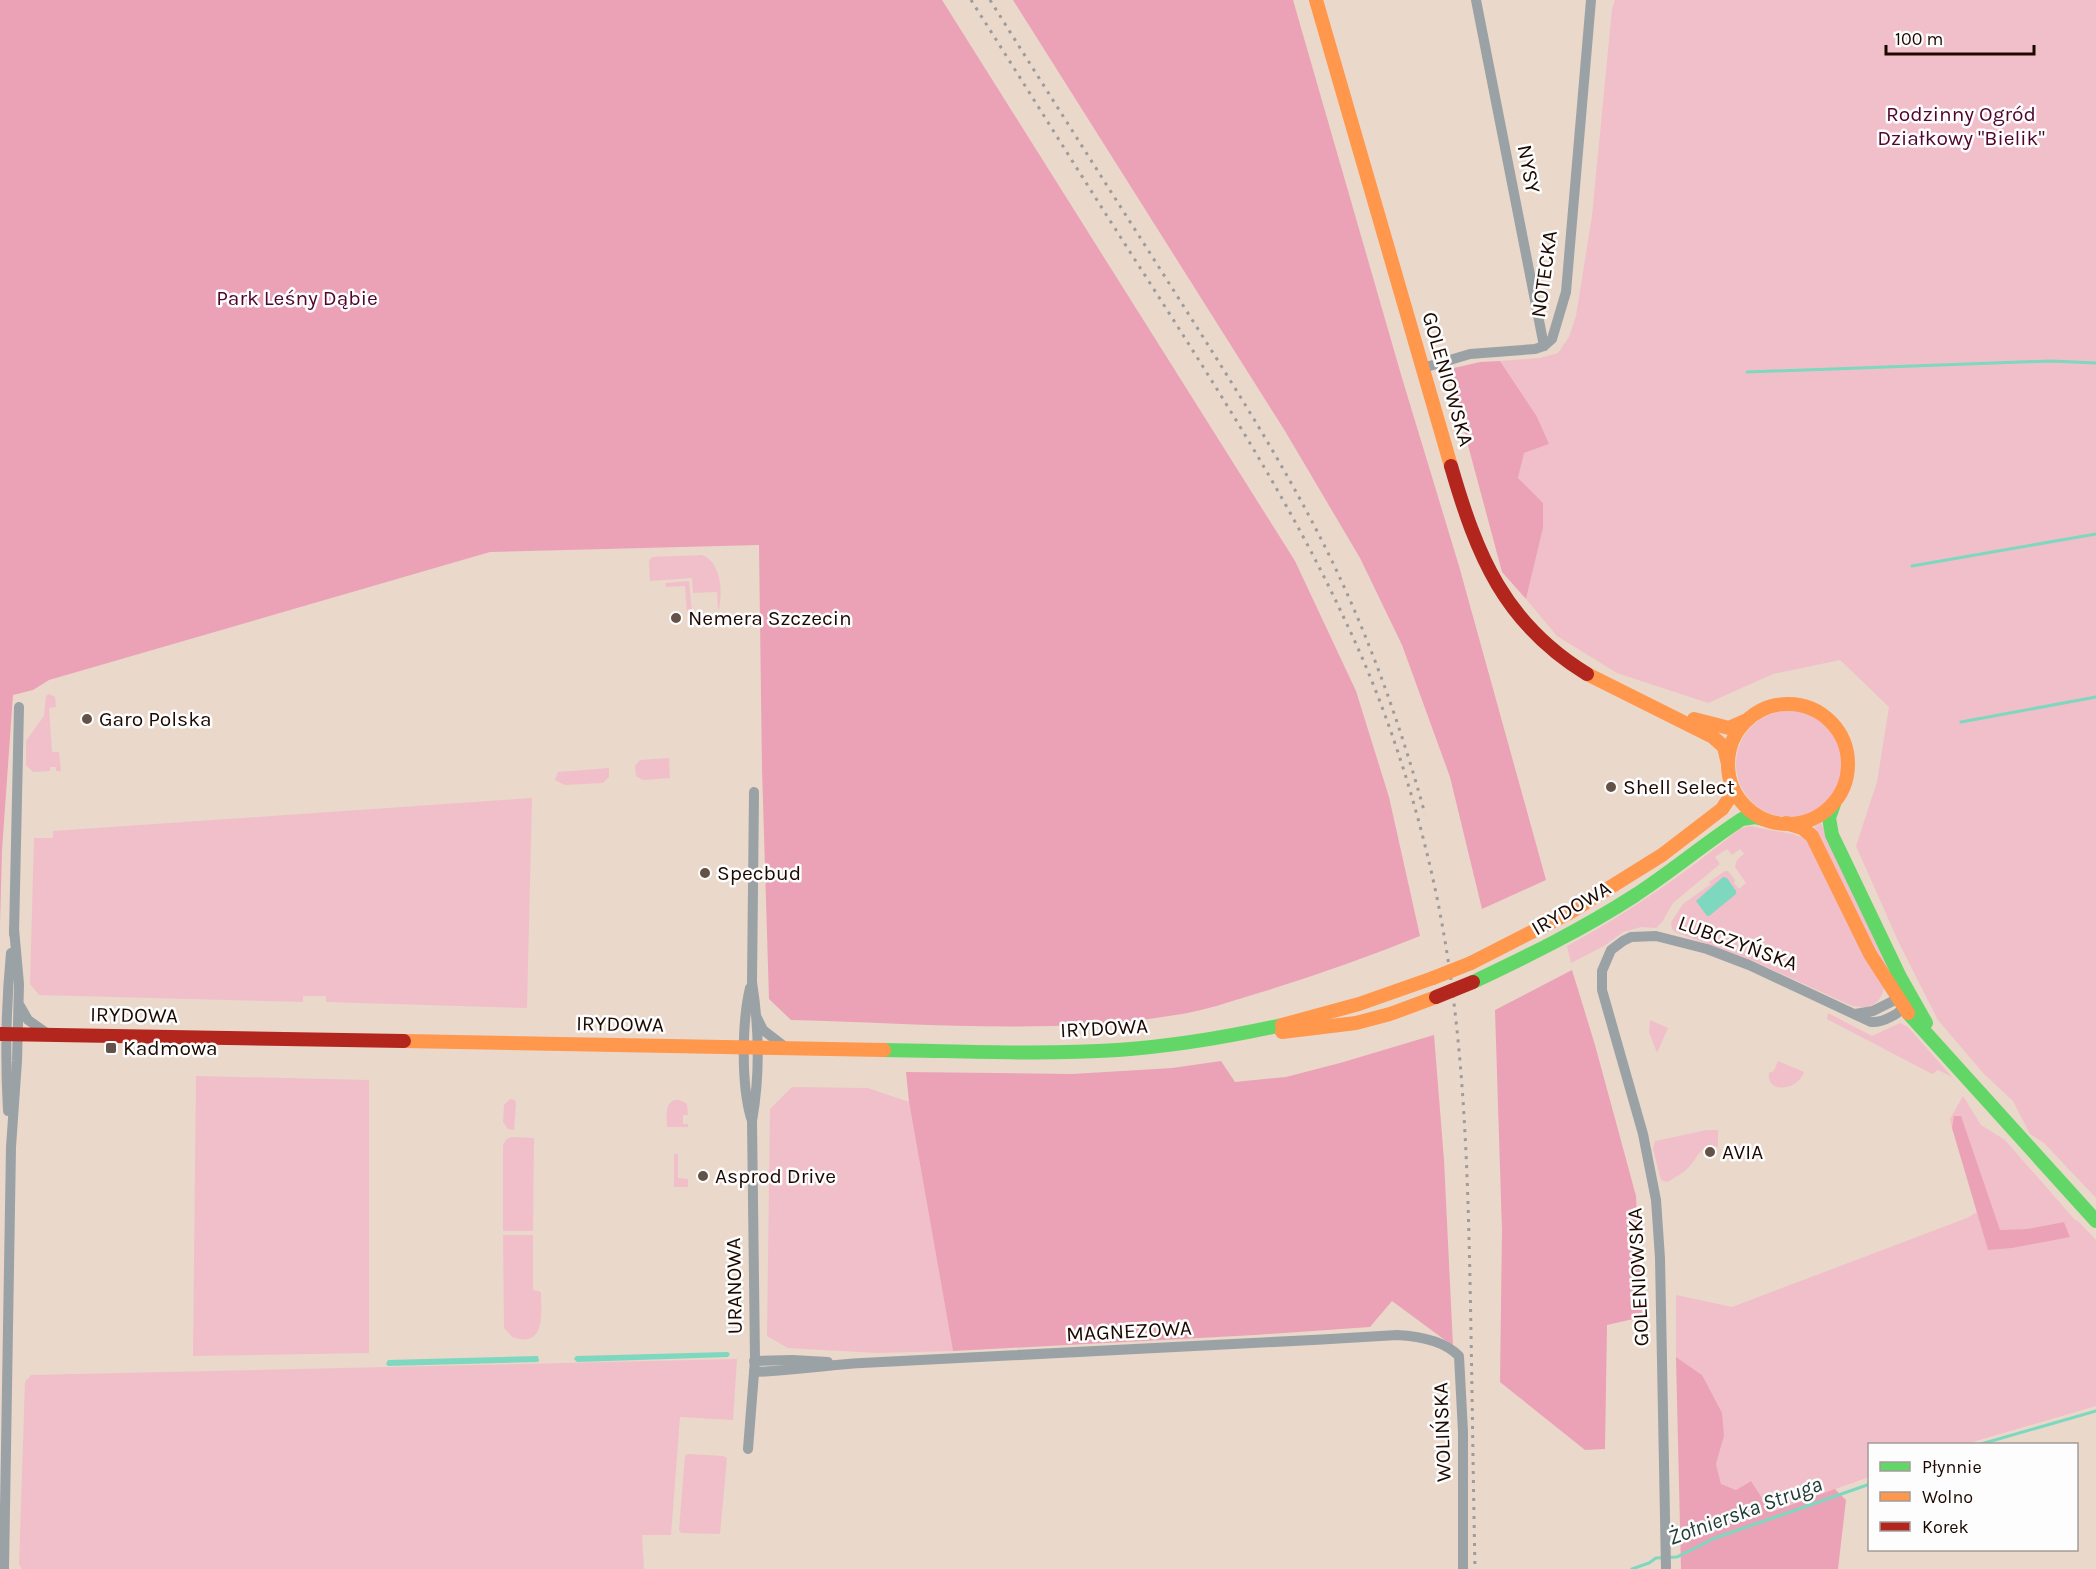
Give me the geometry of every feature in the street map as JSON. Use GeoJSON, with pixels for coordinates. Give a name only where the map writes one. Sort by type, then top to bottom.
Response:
{"type":"FeatureCollection","features":[{"type":"Feature","properties":{"kind":"street","name":"GOLENIOWSKA"},"geometry":{"type":"LineString","coordinates":[[1316,0],[1473,540],[1498,588],[1521,620],[1560,656],[1587,674],[1716,740],[1725,750],[1728,764]]}},
{"type":"Feature","properties":{"kind":"street","name":"NYSY"},"geometry":{"type":"LineString","coordinates":[[1476,0],[1544,346]]}},
{"type":"Feature","properties":{"kind":"street","name":"NOTECKA"},"geometry":{"type":"LineString","coordinates":[[1423,368],[1470,354],[1535,349],[1544,346],[1552,339],[1566,292],[1591,0]]}},
{"type":"Feature","properties":{"kind":"street","name":"GOLENIOWSKA"},"geometry":{"type":"LineString","coordinates":[[1640,700],[1722,728],[1735,727],[1745,720]]}},
{"type":"Feature","properties":{"kind":"street"},"geometry":{"type":"LineString","coordinates":[[1904,1001],[1832,835],[1829,818],[1846,783],[1849,759],[1843,737],[1837,727],[1824,715],[1807,707],[1787,703],[1768,707],[1745,720],[1732,742],[1728,764],[1730,778],[1743,804],[1752,812],[1768,820],[1806,831],[1817,844],[1870,954],[1904,1001],[1940,1047],[2096,1221]]}},
{"type":"Feature","properties":{"kind":"street"},"geometry":{"type":"LineString","coordinates":[[19,707],[14,929],[18,1000],[28,1020],[48,1035]]}},
{"type":"Feature","properties":{"kind":"street","name":"IRYDOWA"},"geometry":{"type":"LineString","coordinates":[[1238,1035],[1345,1008],[1433,978],[1471,963],[1569,913],[1662,855],[1722,809],[1730,797],[1730,778]]}},
{"type":"Feature","properties":{"kind":"street"},"geometry":{"type":"LineString","coordinates":[[754,792],[752,982],[756,1013],[763,1030],[788,1048]]}},
{"type":"Feature","properties":{"kind":"street"},"geometry":{"type":"LineString","coordinates":[[1786,824],[1814,819],[1824,813],[1836,800]]}},
{"type":"Feature","properties":{"kind":"street","name":"IRYDOWA"},"geometry":{"type":"LineString","coordinates":[[8,1034],[1024,1052],[1097,1051],[1161,1046],[1238,1035],[1314,1029],[1356,1023],[1390,1014],[1473,982],[1553,943],[1611,910],[1655,882],[1742,819],[1755,817],[1768,820]]}},
{"type":"Feature","properties":{"kind":"street"},"geometry":{"type":"LineString","coordinates":[[4,1569],[11,1147],[6,1085],[8,984],[14,929]]}},
{"type":"Feature","properties":{"kind":"street","name":"LUBCZYŃSKA"},"geometry":{"type":"LineString","coordinates":[[1602,990],[1602,971],[1611,950],[1623,940],[1635,936],[1656,936],[1707,949],[1749,965],[1876,1023],[1904,1001]]}},
{"type":"Feature","properties":{"kind":"street"},"geometry":{"type":"LineString","coordinates":[[751,1047],[746,1007],[752,982]]}},
{"type":"Feature","properties":{"kind":"street","name":"GOLENIOWSKA"},"geometry":{"type":"LineString","coordinates":[[1602,990],[1638,1112],[1654,1189],[1661,1267],[1666,1561]]}},
{"type":"Feature","properties":{"kind":"street"},"geometry":{"type":"LineString","coordinates":[[8,1034],[18,1000]]}},
{"type":"Feature","properties":{"kind":"street"},"geometry":{"type":"LineString","coordinates":[[751,1047],[756,1013]]}},
{"type":"Feature","properties":{"kind":"street","name":"URANOWA"},"geometry":{"type":"LineString","coordinates":[[748,1449],[754,1367],[752,1121],[747,1106],[751,1047]]}},
{"type":"Feature","properties":{"kind":"street","name":"MAGNEZOWA"},"geometry":{"type":"LineString","coordinates":[[754,1367],[792,1360],[859,1363],[1402,1335]]}},
{"type":"Feature","properties":{"kind":"street","name":"WOLIŃSKA"},"geometry":{"type":"LineString","coordinates":[[1402,1335],[1415,1336],[1433,1342],[1459,1356],[1463,1432],[1463,1569]]}},
{"type":"Feature","properties":{"kind":"green space","name":"Park Leśny Dąbie"},"geometry":{"type":"Polygon","coordinates":[[[0,0],[942,0],[1295,561],[1356,691],[1389,797],[1420,936],[1316,975],[1217,1006],[1133,1021],[1085,1025],[987,1026],[791,1020],[769,999],[762,769],[759,545],[490,552],[49,680],[33,690],[13,695],[2,850],[0,924],[0,0]]]}},
{"type":"Feature","properties":{"kind":"green space"},"geometry":{"type":"Polygon","coordinates":[[[1013,0],[1293,0],[1459,566],[1546,880],[1482,909],[1450,777],[1402,645],[1360,558],[1285,431],[1013,0]]]}},
{"type":"Feature","properties":{"kind":"green space","name":"Rodzinny Ogród Działkowy \"Bielik\""},"geometry":{"type":"Polygon","coordinates":[[[1615,0],[2096,0],[2096,1198],[2044,1143],[2030,1134],[2013,1101],[1984,1074],[1938,1020],[1899,943],[1856,846],[1877,782],[1889,707],[1840,660],[1773,674],[1708,703],[1617,673],[1557,636],[1526,599],[1543,528],[1518,478],[1523,453],[1549,444],[1500,361],[1540,358],[1558,353],[1569,337],[1576,316],[1592,216],[1612,9],[1615,0]]]}},
{"type":"Feature","properties":{"kind":"green space"},"geometry":{"type":"Polygon","coordinates":[[[1500,361],[1537,417],[1549,444],[1524,453],[1518,478],[1543,503],[1543,528],[1526,599],[1502,572],[1450,378],[1454,368],[1480,362],[1500,361]]]}},
{"type":"Feature","properties":{"kind":"green space"},"geometry":{"type":"Polygon","coordinates":[[[702,555],[717,570],[721,594],[719,609],[717,592],[693,593],[692,578],[650,581],[649,561],[652,557],[702,555]]]}},
{"type":"Feature","properties":{"kind":"green space"},"geometry":{"type":"Polygon","coordinates":[[[689,581],[692,614],[687,615],[685,586],[666,587],[665,583],[689,581]]]}},
{"type":"Feature","properties":{"kind":"green space"},"geometry":{"type":"Polygon","coordinates":[[[49,694],[55,697],[56,707],[49,708],[52,752],[59,752],[61,771],[56,771],[56,767],[50,767],[50,771],[33,772],[26,765],[26,741],[44,716],[46,696],[49,694]]]}},
{"type":"Feature","properties":{"kind":"green space"},"geometry":{"type":"Polygon","coordinates":[[[1789,711],[1809,715],[1826,727],[1838,744],[1842,764],[1838,784],[1826,801],[1809,813],[1789,817],[1769,813],[1752,801],[1740,784],[1736,764],[1740,744],[1752,727],[1769,715],[1789,711]]]}},
{"type":"Feature","properties":{"kind":"green space"},"geometry":{"type":"Polygon","coordinates":[[[669,758],[670,778],[643,780],[636,776],[635,766],[640,760],[669,758]]]}},
{"type":"Feature","properties":{"kind":"green space"},"geometry":{"type":"Polygon","coordinates":[[[609,768],[609,777],[603,783],[565,785],[555,780],[558,772],[609,768]]]}},
{"type":"Feature","properties":{"kind":"green space"},"geometry":{"type":"Polygon","coordinates":[[[532,798],[527,1008],[326,1002],[326,996],[303,996],[303,1002],[39,995],[30,984],[34,838],[53,838],[53,831],[532,798]]]}},
{"type":"Feature","properties":{"kind":"green space"},"geometry":{"type":"Polygon","coordinates":[[[1821,823],[1884,950],[1898,992],[1813,828],[1821,823]]]}},
{"type":"Feature","properties":{"kind":"green space"},"geometry":{"type":"Polygon","coordinates":[[[1749,826],[1793,834],[1808,840],[1884,987],[1880,999],[1867,1007],[1850,1005],[1751,960],[1672,929],[1671,922],[1683,904],[1725,871],[1728,871],[1735,880],[1734,883],[1739,889],[1746,883],[1735,867],[1737,860],[1744,854],[1740,849],[1732,855],[1727,849],[1715,857],[1720,864],[1673,903],[1656,928],[1641,927],[1623,932],[1604,946],[1571,963],[1567,946],[1634,906],[1677,877],[1740,829],[1749,826]]]}},
{"type":"Feature","properties":{"kind":"green space"},"geometry":{"type":"Polygon","coordinates":[[[1572,970],[1636,1196],[1642,1317],[1607,1325],[1605,1449],[1585,1450],[1500,1382],[1502,1231],[1495,1010],[1572,970]]]}},
{"type":"Feature","properties":{"kind":"green space"},"geometry":{"type":"Polygon","coordinates":[[[1828,1013],[1872,1036],[1900,1023],[1908,1027],[1952,1077],[1938,1070],[1932,1074],[1827,1019],[1828,1013]]]}},
{"type":"Feature","properties":{"kind":"green space"},"geometry":{"type":"Polygon","coordinates":[[[1650,1020],[1668,1028],[1657,1053],[1649,1032],[1650,1020]]]}},
{"type":"Feature","properties":{"kind":"green space"},"geometry":{"type":"Polygon","coordinates":[[[1434,1035],[1444,1160],[1453,1346],[1392,1301],[1370,1327],[953,1351],[909,1102],[906,1072],[1072,1074],[1172,1068],[1221,1061],[1235,1082],[1286,1077],[1434,1035]]]}},
{"type":"Feature","properties":{"kind":"green space"},"geometry":{"type":"Polygon","coordinates":[[[1778,1061],[1804,1072],[1801,1078],[1789,1086],[1777,1087],[1772,1084],[1769,1080],[1769,1073],[1774,1071],[1778,1061]]]}},
{"type":"Feature","properties":{"kind":"green space"},"geometry":{"type":"Polygon","coordinates":[[[196,1076],[369,1080],[369,1353],[193,1356],[196,1076]]]}},
{"type":"Feature","properties":{"kind":"green space"},"geometry":{"type":"Polygon","coordinates":[[[792,1087],[868,1088],[909,1102],[953,1351],[878,1353],[788,1348],[767,1336],[770,1109],[792,1087]]]}},
{"type":"Feature","properties":{"kind":"green space"},"geometry":{"type":"Polygon","coordinates":[[[1963,1096],[1981,1125],[2005,1140],[2075,1220],[2096,1240],[2096,1406],[1969,1443],[1868,1443],[1868,1477],[1771,1512],[1751,1481],[1736,1490],[1721,1484],[1716,1464],[1724,1436],[1702,1375],[1676,1357],[1676,1295],[1732,1307],[1967,1218],[1977,1212],[1988,1249],[2070,1237],[2064,1222],[2000,1231],[1955,1116],[1952,1128],[1950,1119],[1963,1096]]]}},
{"type":"Feature","properties":{"kind":"green space"},"geometry":{"type":"Polygon","coordinates":[[[510,1099],[515,1100],[516,1104],[514,1130],[508,1129],[503,1122],[504,1105],[510,1099]]]}},
{"type":"Feature","properties":{"kind":"green space"},"geometry":{"type":"Polygon","coordinates":[[[674,1100],[687,1104],[688,1115],[683,1115],[683,1124],[688,1124],[688,1127],[667,1127],[667,1108],[674,1100]]]}},
{"type":"Feature","properties":{"kind":"green space"},"geometry":{"type":"Polygon","coordinates":[[[1954,1116],[1961,1116],[2000,1230],[2027,1229],[2064,1222],[2070,1237],[1988,1250],[1952,1128],[1954,1116]]]}},
{"type":"Feature","properties":{"kind":"green space"},"geometry":{"type":"Polygon","coordinates":[[[1707,1130],[1718,1130],[1718,1147],[1707,1146],[1683,1172],[1667,1182],[1661,1180],[1653,1149],[1655,1141],[1707,1130]]]}},
{"type":"Feature","properties":{"kind":"green space"},"geometry":{"type":"Polygon","coordinates":[[[511,1137],[534,1138],[533,1231],[503,1231],[503,1145],[511,1137]]]}},
{"type":"Feature","properties":{"kind":"green space"},"geometry":{"type":"Polygon","coordinates":[[[674,1154],[678,1154],[678,1178],[688,1179],[688,1187],[674,1187],[674,1154]]]}},
{"type":"Feature","properties":{"kind":"green space"},"geometry":{"type":"Polygon","coordinates":[[[503,1235],[533,1235],[533,1290],[541,1292],[541,1319],[536,1334],[531,1338],[512,1337],[504,1328],[503,1235]]]}},
{"type":"Feature","properties":{"kind":"green space"},"geometry":{"type":"Polygon","coordinates":[[[1676,1357],[1702,1375],[1722,1413],[1724,1436],[1716,1464],[1721,1484],[1736,1490],[1751,1481],[1771,1512],[1835,1489],[1846,1500],[1838,1569],[1681,1569],[1676,1357]]]}},
{"type":"Feature","properties":{"kind":"green space"},"geometry":{"type":"Polygon","coordinates":[[[737,1359],[733,1420],[680,1417],[671,1535],[642,1535],[644,1569],[22,1569],[19,1565],[25,1382],[31,1375],[737,1359]]]}},
{"type":"Feature","properties":{"kind":"green space"},"geometry":{"type":"Polygon","coordinates":[[[688,1454],[727,1458],[720,1534],[681,1533],[679,1530],[685,1456],[688,1454]]]}},
{"type":"Feature","properties":{"kind":"water"},"geometry":{"type":"Polygon","coordinates":[[[1723,877],[1727,878],[1736,894],[1707,916],[1696,901],[1723,877]]]}},
{"type":"Feature","properties":{"kind":"water"},"geometry":{"type":"Polygon","coordinates":[[[728,1352],[730,1354],[728,1357],[577,1362],[574,1359],[576,1356],[728,1352]]]}},
{"type":"Feature","properties":{"kind":"water"},"geometry":{"type":"Polygon","coordinates":[[[538,1356],[539,1361],[537,1362],[388,1366],[386,1364],[388,1360],[538,1356]]]}},
{"type":"Feature","properties":{"kind":"waterway"},"geometry":{"type":"LineString","coordinates":[[1747,372],[2051,361],[2096,363]]}},
{"type":"Feature","properties":{"kind":"waterway"},"geometry":{"type":"LineString","coordinates":[[1912,566],[2096,534]]}},
{"type":"Feature","properties":{"kind":"waterway"},"geometry":{"type":"LineString","coordinates":[[1961,722],[2096,697]]}},
{"type":"Feature","properties":{"kind":"waterway","name":"Żołnierska Struga"},"geometry":{"type":"LineString","coordinates":[[1984,1443],[2096,1411]]}},
{"type":"Feature","properties":{"kind":"waterway","name":"Żołnierska Struga"},"geometry":{"type":"LineString","coordinates":[[1632,1569],[1656,1558],[1677,1557],[1715,1538],[1868,1485]]}},
{"type":"Feature","properties":{"kind":"railway"},"geometry":{"type":"LineString","coordinates":[[971,0],[1252,446],[1276,488],[1323,574],[1358,648],[1383,709],[1404,771],[1422,834],[1441,917],[1461,1072],[1469,1228],[1475,1569]]}},
{"type":"Feature","properties":{"kind":"railway"},"geometry":{"type":"LineString","coordinates":[[990,0],[1229,378],[1313,523],[1372,654],[1406,749],[1425,814]]}},
{"type":"Feature","properties":{"kind":"traffic: fast"},"geometry":{"type":"LineString","coordinates":[[1834,804],[1829,818],[1832,835],[1900,977],[1926,1023]]}},
{"type":"Feature","properties":{"kind":"traffic: fast"},"geometry":{"type":"LineString","coordinates":[[1473,982],[1555,942],[1615,908],[1742,819],[1755,817],[1763,819]]}},
{"type":"Feature","properties":{"kind":"traffic: fast"},"geometry":{"type":"LineString","coordinates":[[1908,1013],[2096,1221]]}},
{"type":"Feature","properties":{"kind":"traffic: fast"},"geometry":{"type":"LineString","coordinates":[[884,1050],[1030,1052],[1118,1050],[1201,1040],[1282,1025]]}},
{"type":"Feature","properties":{"kind":"traffic: slow"},"geometry":{"type":"LineString","coordinates":[[1316,0],[1451,466]]}},
{"type":"Feature","properties":{"kind":"traffic: slow"},"geometry":{"type":"LineString","coordinates":[[1587,674],[1713,737],[1724,747],[1728,764]]}},
{"type":"Feature","properties":{"kind":"traffic: slow"},"geometry":{"type":"LineString","coordinates":[[1788,704],[1811,708],[1831,721],[1844,741],[1848,764],[1844,787],[1831,807],[1811,820],[1788,824],[1765,820],[1745,807],[1732,787],[1728,764],[1732,741],[1745,721],[1765,708],[1788,704]]}},
{"type":"Feature","properties":{"kind":"traffic: slow"},"geometry":{"type":"LineString","coordinates":[[1694,719],[1729,728],[1745,721]]}},
{"type":"Feature","properties":{"kind":"traffic: slow"},"geometry":{"type":"LineString","coordinates":[[1471,963],[1569,913],[1662,855],[1722,809],[1730,797],[1730,781]]}},
{"type":"Feature","properties":{"kind":"traffic: slow"},"geometry":{"type":"LineString","coordinates":[[1786,823],[1802,828],[1812,836],[1870,954],[1908,1013]]}},
{"type":"Feature","properties":{"kind":"traffic: slow"},"geometry":{"type":"LineString","coordinates":[[1433,978],[1471,963]]}},
{"type":"Feature","properties":{"kind":"traffic: slow"},"geometry":{"type":"LineString","coordinates":[[1282,1025],[1359,1004],[1433,978]]}},
{"type":"Feature","properties":{"kind":"traffic: slow"},"geometry":{"type":"LineString","coordinates":[[1282,1032],[1356,1023],[1390,1014],[1436,997]]}},
{"type":"Feature","properties":{"kind":"traffic: slow"},"geometry":{"type":"LineString","coordinates":[[404,1041],[884,1050]]}},
{"type":"Feature","properties":{"kind":"traffic: jam"},"geometry":{"type":"LineString","coordinates":[[1451,466],[1484,558],[1514,610],[1534,633],[1558,654],[1587,674]]}},
{"type":"Feature","properties":{"kind":"traffic: jam"},"geometry":{"type":"LineString","coordinates":[[1436,997],[1473,982]]}},
{"type":"Feature","properties":{"kind":"traffic: jam"},"geometry":{"type":"LineString","coordinates":[[0,1034],[404,1041]]}},
{"type":"Feature","properties":{"kind":"place","name":"Nemera Szczecin"},"geometry":{"type":"Point","coordinates":[676,618]}},
{"type":"Feature","properties":{"kind":"place","name":"Garo Polska"},"geometry":{"type":"Point","coordinates":[87,719]}},
{"type":"Feature","properties":{"kind":"place","name":"Shell Select"},"geometry":{"type":"Point","coordinates":[1611,787]}},
{"type":"Feature","properties":{"kind":"place","name":"Specbud"},"geometry":{"type":"Point","coordinates":[705,873]}},
{"type":"Feature","properties":{"kind":"place","name":"Kadmowa"},"geometry":{"type":"Point","coordinates":[111,1048]}},
{"type":"Feature","properties":{"kind":"place","name":"AVIA"},"geometry":{"type":"Point","coordinates":[1710,1152]}},
{"type":"Feature","properties":{"kind":"place","name":"Asprod Drive"},"geometry":{"type":"Point","coordinates":[703,1176]}}]}
